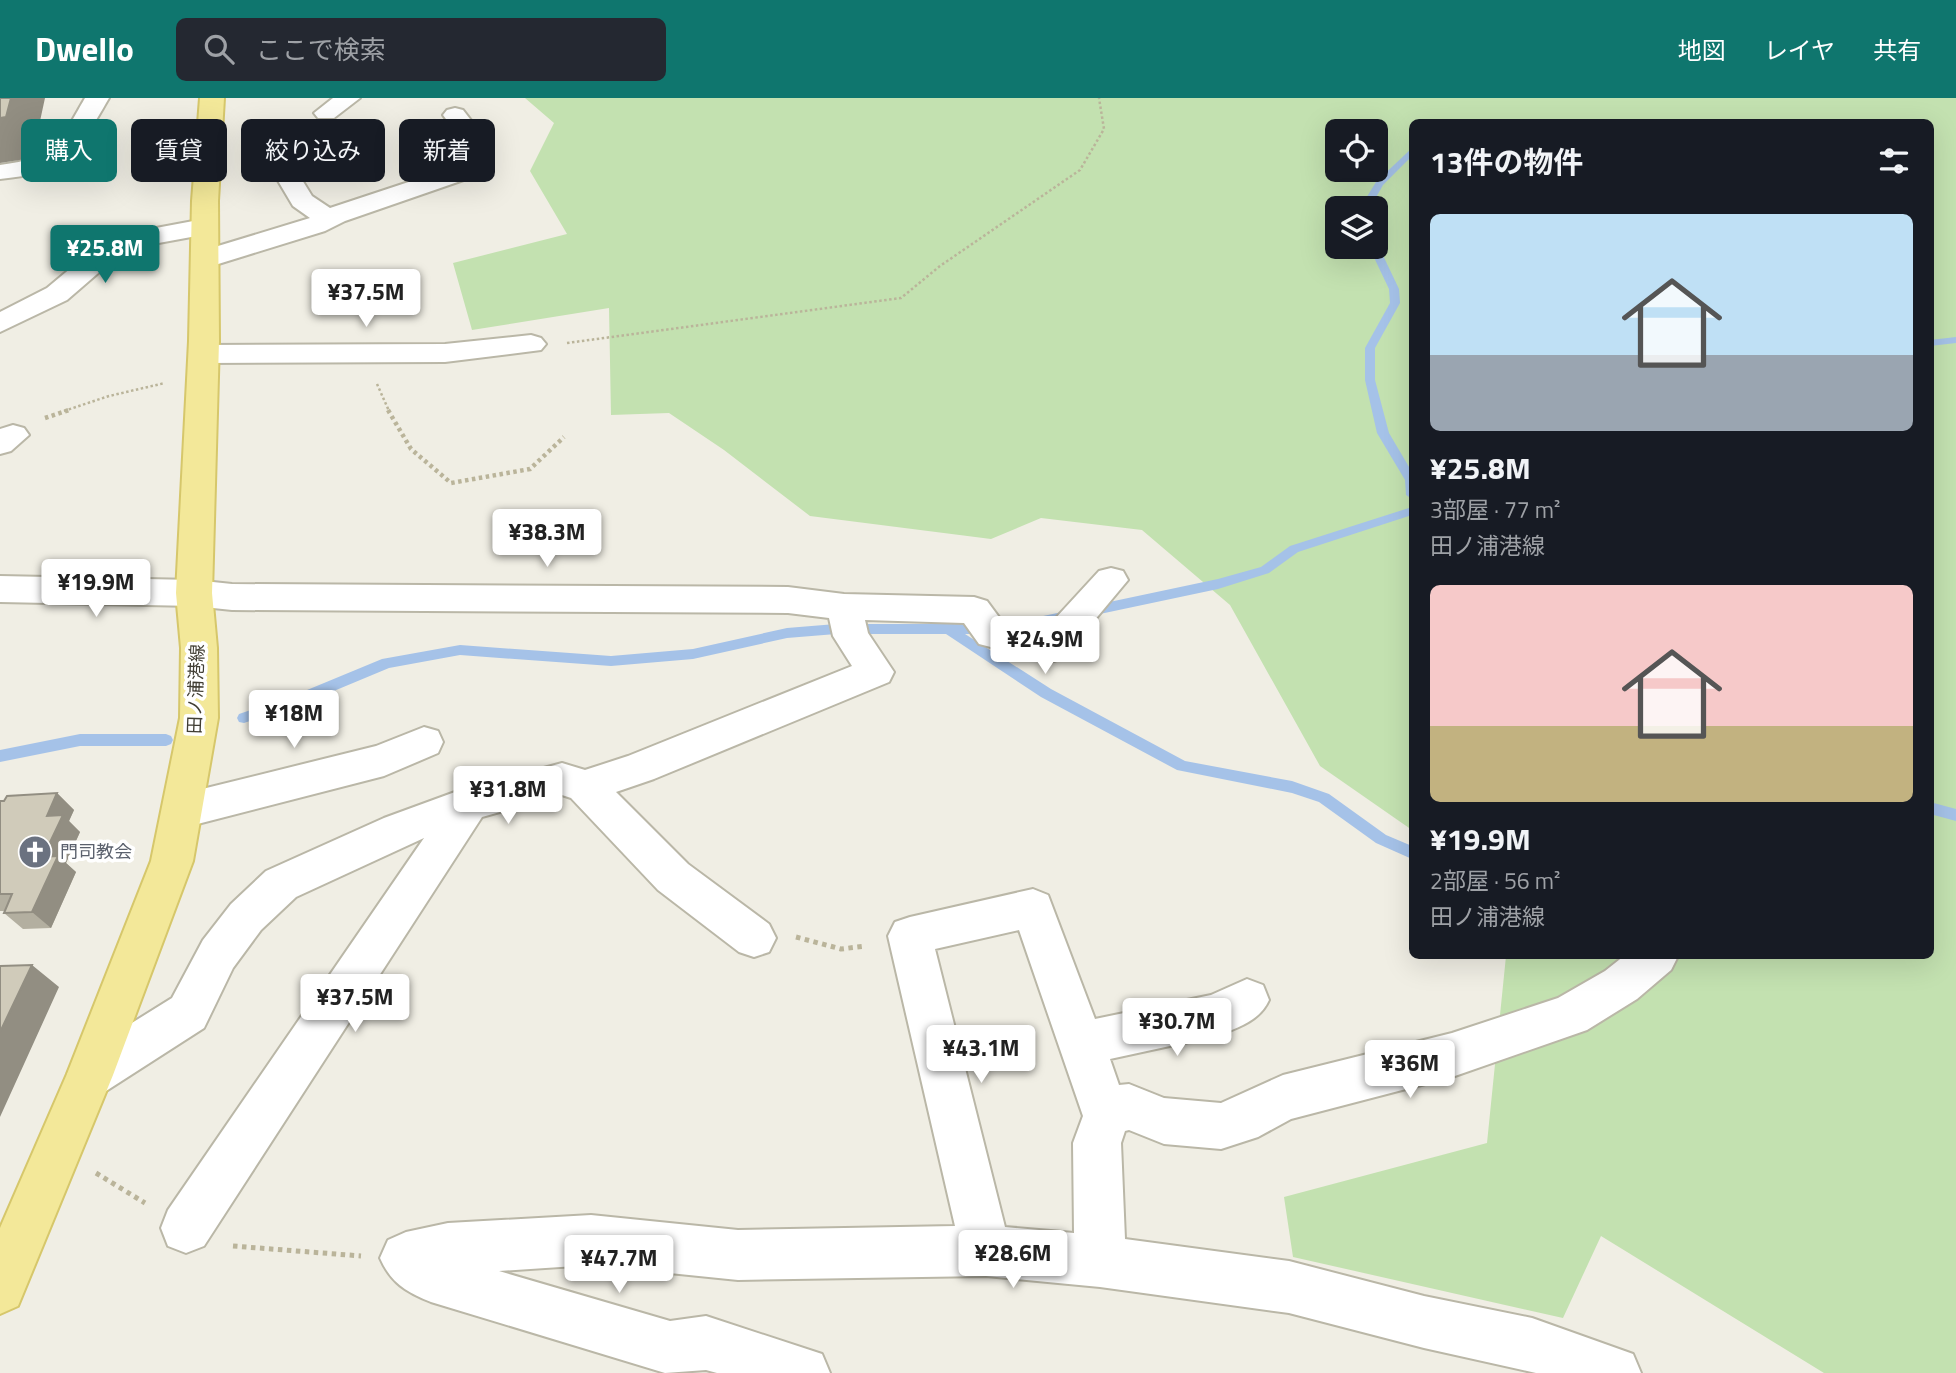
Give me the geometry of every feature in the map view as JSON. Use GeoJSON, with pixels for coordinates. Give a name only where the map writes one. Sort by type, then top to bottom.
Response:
{"type":"FeatureCollection","features":[{"type":"Feature","properties":{"kind":"main road","name":"田ノ浦港線"},"geometry":{"type":"LineString","coordinates":[[0,1288],[90,1075],[172,861],[199,719],[199,648],[194,593],[209,117],[212,98]]}},
{"type":"Feature","properties":{"kind":"street"},"geometry":{"type":"LineString","coordinates":[[0,172],[30,170],[63,155],[97,98]]}},
{"type":"Feature","properties":{"kind":"street"},"geometry":{"type":"LineString","coordinates":[[326,113],[348,98]]}},
{"type":"Feature","properties":{"kind":"street"},"geometry":{"type":"LineString","coordinates":[[0,323],[57,294],[117,243],[205,243],[316,225],[466,171],[478,159],[478,146],[455,115]]}},
{"type":"Feature","properties":{"kind":"street"},"geometry":{"type":"LineString","coordinates":[[291,182],[302,201],[328,219]]}},
{"type":"Feature","properties":{"kind":"street"},"geometry":{"type":"LineString","coordinates":[[203,365],[367,354],[445,353],[531,344]]}},
{"type":"Feature","properties":{"kind":"street"},"geometry":{"type":"LineString","coordinates":[[0,589],[194,593],[232,597],[788,600],[848,622],[974,610],[988,629],[1051,648],[1091,602]]}},
{"type":"Feature","properties":{"kind":"street"},"geometry":{"type":"LineString","coordinates":[[585,786],[640,768],[876,672],[848,622]]}},
{"type":"Feature","properties":{"kind":"street"},"geometry":{"type":"LineString","coordinates":[[182,811],[384,760],[424,742]]}},
{"type":"Feature","properties":{"kind":"street"},"geometry":{"type":"LineString","coordinates":[[90,1075],[188,1013],[218,954],[254,908],[281,884],[398,830],[469,804],[562,779],[585,786],[673,877],[754,938]]}},
{"type":"Feature","properties":{"kind":"street"},"geometry":{"type":"LineString","coordinates":[[186,1228],[469,804]]}},
{"type":"Feature","properties":{"kind":"street"},"geometry":{"type":"LineString","coordinates":[[986,1251],[910,936],[1033,908],[1107,1116]]}},
{"type":"Feature","properties":{"kind":"street"},"geometry":{"type":"LineString","coordinates":[[1100,1261],[1097,1143],[1107,1116],[1117,1108],[1129,1107],[1164,1121],[1221,1126],[1283,1098],[1452,1055],[1571,1015],[1620,985],[1652,959]]}},
{"type":"Feature","properties":{"kind":"street"},"geometry":{"type":"LineString","coordinates":[[1081,1044],[1216,1016],[1247,1000]]}},
{"type":"Feature","properties":{"kind":"street"},"geometry":{"type":"LineString","coordinates":[[803,1373],[706,1343],[670,1348],[651,1359],[431,1276],[406,1258],[448,1248],[591,1240],[738,1255],[986,1251],[1100,1261],[1289,1287],[1424,1322],[1532,1345],[1614,1373]]}},
{"type":"Feature","properties":{"kind":"path"},"geometry":{"type":"LineString","coordinates":[[531,344],[531,348],[901,298],[940,266],[1080,170],[1104,129],[1099,98]]}},
{"type":"Feature","properties":{"kind":"path"},"geometry":{"type":"LineString","coordinates":[[367,354],[385,405],[411,449],[451,483],[530,470],[565,436]]}},
{"type":"Feature","properties":{"kind":"path"},"geometry":{"type":"LineString","coordinates":[[7,440],[38,421],[203,365]]}},
{"type":"Feature","properties":{"kind":"path"},"geometry":{"type":"LineString","coordinates":[[754,938],[790,936],[841,949],[910,936]]}},
{"type":"Feature","properties":{"kind":"green space"},"geometry":{"type":"Polygon","coordinates":[[[525,98],[1956,98],[1956,1373],[1824,1373],[1601,1236],[1563,1318],[1293,1257],[1284,1197],[1487,1143],[1506,959],[1934,959],[1934,119],[1409,119],[1409,828],[1320,766],[1230,605],[1142,530],[1041,518],[991,539],[810,516],[724,450],[669,413],[611,415],[609,308],[472,330],[453,263],[567,234],[530,171],[554,123],[525,98]]]}},
{"type":"Feature","properties":{"kind":"building"},"geometry":{"type":"Polygon","coordinates":[[[0,98],[11,98],[6,117],[0,118],[0,98]]]}},
{"type":"Feature","properties":{"kind":"building","name":"門司教会"},"geometry":{"type":"Polygon","coordinates":[[[57,793],[47,816],[63,815],[43,857],[58,856],[32,912],[4,913],[12,894],[0,894],[0,801],[4,801],[7,796],[57,793]]]}},
{"type":"Feature","properties":{"kind":"building"},"geometry":{"type":"Polygon","coordinates":[[[32,965],[0,1032],[0,966],[32,965]]]}},
{"type":"Feature","properties":{"kind":"waterway"},"geometry":{"type":"LineString","coordinates":[[1372,196],[1379,184],[1409,154]]}},
{"type":"Feature","properties":{"kind":"waterway"},"geometry":{"type":"LineString","coordinates":[[1380,259],[1394,289],[1395,303],[1370,348],[1370,380],[1383,433],[1409,477]]}},
{"type":"Feature","properties":{"kind":"waterway"},"geometry":{"type":"LineString","coordinates":[[1934,343],[1956,340]]}},
{"type":"Feature","properties":{"kind":"waterway"},"geometry":{"type":"LineString","coordinates":[[244,718],[300,699],[387,663],[460,650],[611,661],[693,654],[787,633],[836,629],[1005,629],[1218,584],[1265,570],[1294,549],[1409,512]]}},
{"type":"Feature","properties":{"kind":"waterway"},"geometry":{"type":"LineString","coordinates":[[951,631],[1046,693],[1182,766],[1292,787],[1324,798],[1381,839],[1409,852]]}},
{"type":"Feature","properties":{"kind":"waterway"},"geometry":{"type":"LineString","coordinates":[[0,756],[80,740],[166,740]]}},
{"type":"Feature","properties":{"kind":"waterway"},"geometry":{"type":"LineString","coordinates":[[1934,809],[1956,815]]}},
{"type":"Feature","properties":{"kind":"place","name":"門司教会"},"geometry":{"type":"Point","coordinates":[35,852]}}]}
